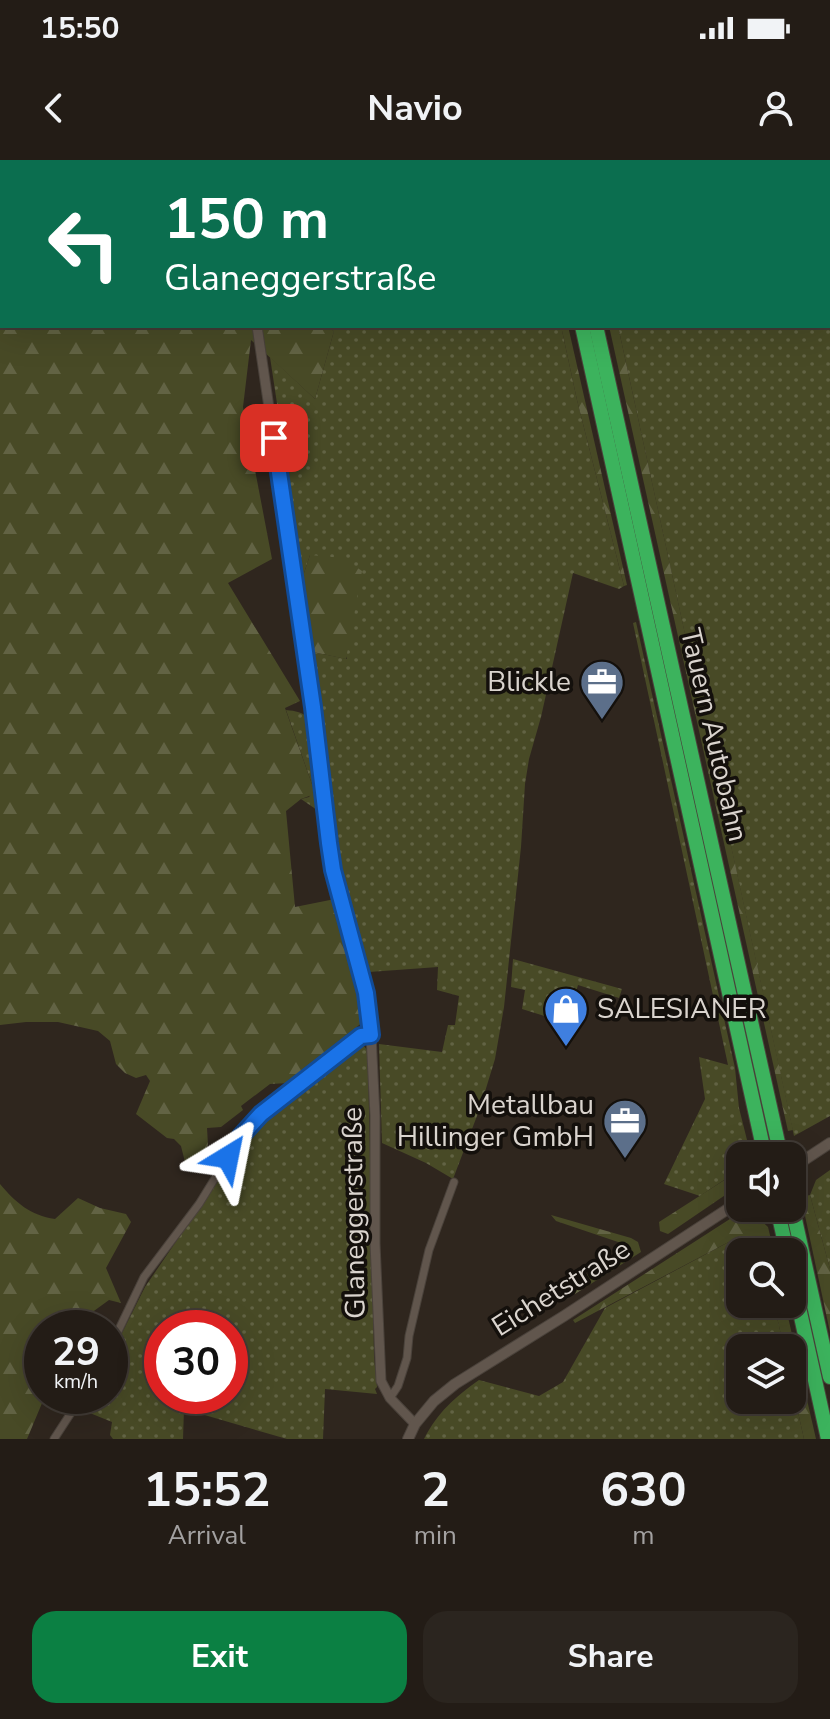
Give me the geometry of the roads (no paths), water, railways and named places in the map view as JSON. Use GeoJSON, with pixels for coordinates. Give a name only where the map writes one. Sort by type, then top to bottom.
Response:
{"type":"FeatureCollection","features":[{"type":"Feature","properties":{"kind":"highway","name":"Tauern Autobahn"},"geometry":{"type":"LineString","coordinates":[[582,328],[762,1142]]}},
{"type":"Feature","properties":{"kind":"highway","name":"Tauern Autobahn"},"geometry":{"type":"LineString","coordinates":[[596,328],[778,1142]]}},
{"type":"Feature","properties":{"kind":"highway"},"geometry":{"type":"LineString","coordinates":[[796,1222],[830,1377]]}},
{"type":"Feature","properties":{"kind":"highway"},"geometry":{"type":"LineString","coordinates":[[801,1318],[828,1439]]}},
{"type":"Feature","properties":{"kind":"main road"},"geometry":{"type":"LineString","coordinates":[[806,1159],[830,1143]]}},
{"type":"Feature","properties":{"kind":"main road","name":"Eichetstraße"},"geometry":{"type":"LineString","coordinates":[[408,1439],[415,1424],[434,1401],[455,1384],[726,1210]]}},
{"type":"Feature","properties":{"kind":"street","name":"Glaneggerstraße"},"geometry":{"type":"LineString","coordinates":[[257,328],[313,707],[333,870],[366,993],[371,1035],[379,1370],[383,1387],[390,1398],[415,1424]]}},
{"type":"Feature","properties":{"kind":"street"},"geometry":{"type":"LineString","coordinates":[[128,1310],[144,1277],[199,1204],[241,1136],[261,1114],[361,1036],[371,1035]]}},
{"type":"Feature","properties":{"kind":"street"},"geometry":{"type":"LineString","coordinates":[[390,1398],[398,1386],[407,1358],[409,1336],[429,1250],[454,1182]]}},
{"type":"Feature","properties":{"kind":"street"},"geometry":{"type":"LineString","coordinates":[[54,1439],[70,1414]]}},
{"type":"Feature","properties":{"kind":"place","name":"Blickle"},"geometry":{"type":"Point","coordinates":[602,721]}},
{"type":"Feature","properties":{"kind":"place","name":"SALESIANER"},"geometry":{"type":"Point","coordinates":[566,1048]}},
{"type":"Feature","properties":{"kind":"place","name":"Metallbau Hillinger GmbH"},"geometry":{"type":"Point","coordinates":[625,1160]}}]}
